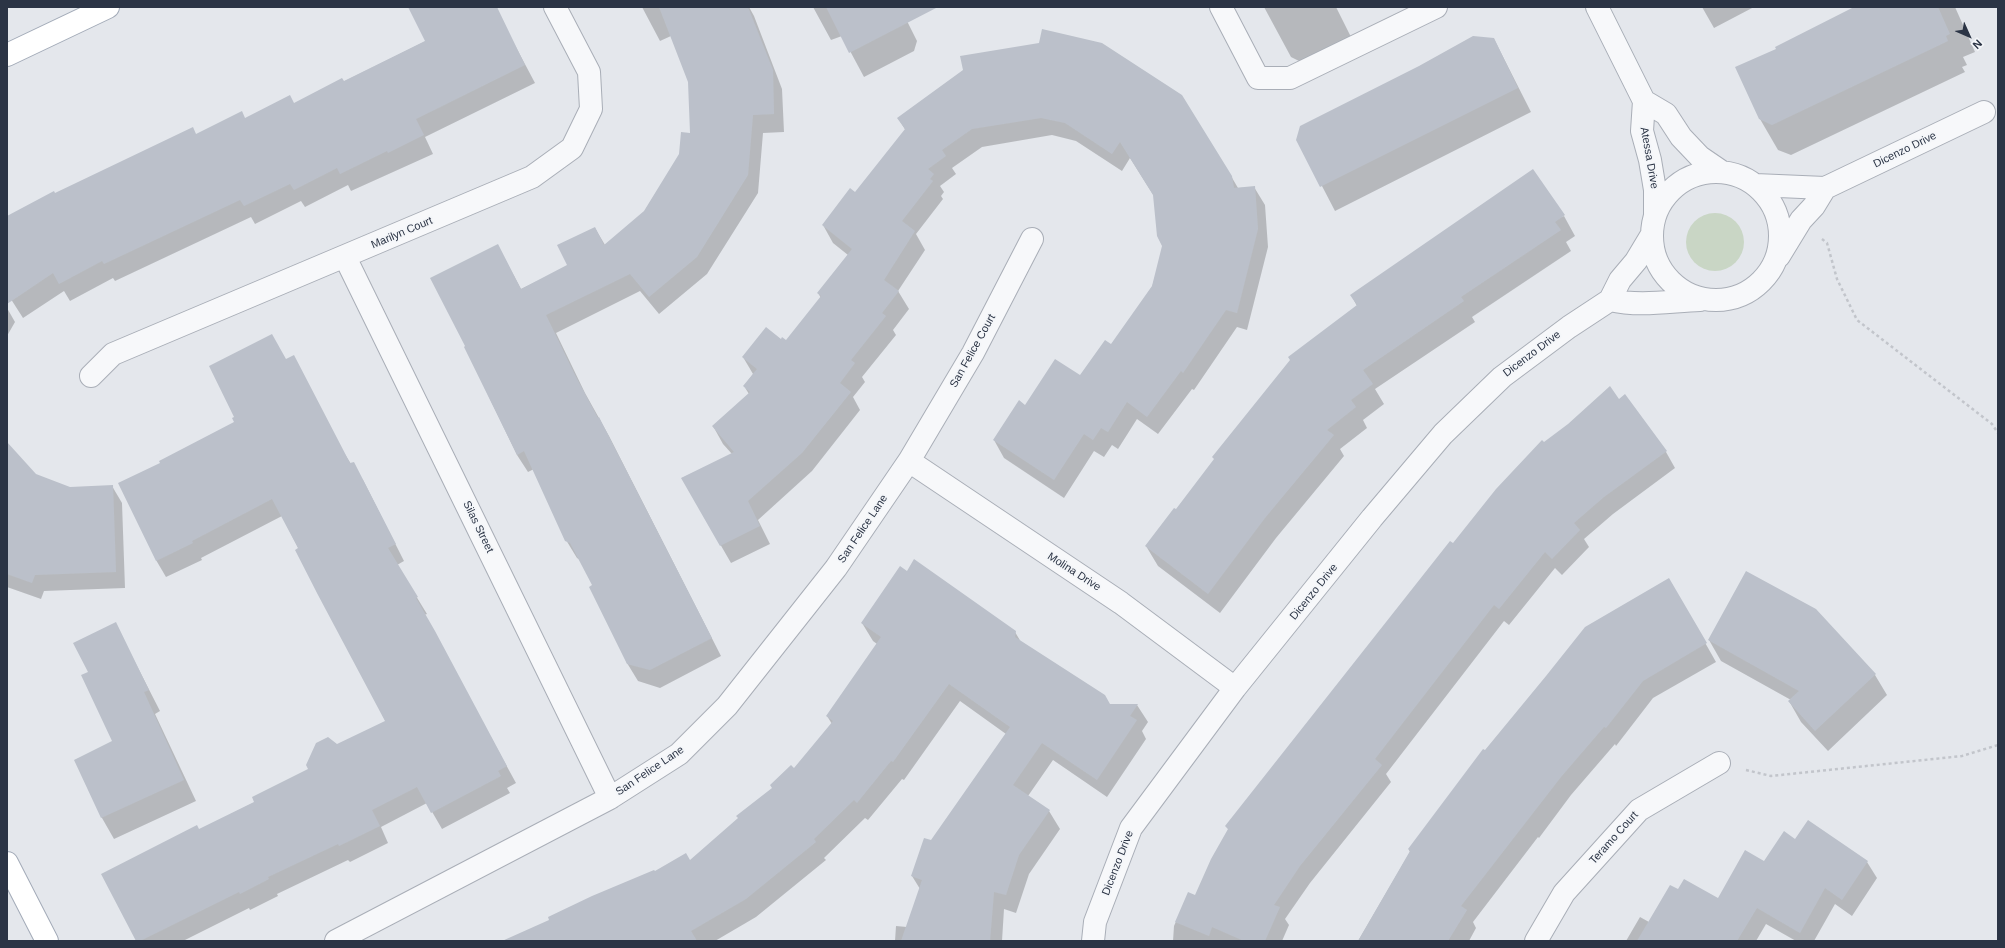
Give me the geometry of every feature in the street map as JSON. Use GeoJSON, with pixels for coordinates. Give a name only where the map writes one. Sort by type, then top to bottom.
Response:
{"type":"FeatureCollection","features":[{"type":"Feature","properties":{"kind":"main road"},"geometry":{"type":"LineString","coordinates":[[7,55],[108,7]]}},
{"type":"Feature","properties":{"kind":"main road"},"geometry":{"type":"LineString","coordinates":[[7,863],[48,941]]}},
{"type":"Feature","properties":{"kind":"street","name":"Marilyn Court"},"geometry":{"type":"LineString","coordinates":[[91,376],[113,354],[532,177],[572,148],[591,109],[589,72],[555,7]]}},
{"type":"Feature","properties":{"kind":"street"},"geometry":{"type":"LineString","coordinates":[[1221,7],[1258,78],[1290,78],[1436,7]]}},
{"type":"Feature","properties":{"kind":"street"},"geometry":{"type":"LineString","coordinates":[[1597,7],[1644,101],[1666,114],[1681,137],[1700,157],[1722,172],[1747,180],[1755,185],[1772,205],[1779,226],[1779,256]]}},
{"type":"Feature","properties":{"kind":"street","name":"Atessa Drive"},"geometry":{"type":"LineString","coordinates":[[1644,101],[1642,131],[1650,160],[1655,190],[1655,215]]}},
{"type":"Feature","properties":{"kind":"street","name":"Dicenzo Drive"},"geometry":{"type":"LineString","coordinates":[[1755,185],[1825,188],[1984,112]]}},
{"type":"Feature","properties":{"kind":"street"},"geometry":{"type":"LineString","coordinates":[[1704,300],[1683,292],[1666,277],[1655,258],[1652,236],[1655,215],[1666,195],[1684,181],[1704,174],[1722,172]]}},
{"type":"Feature","properties":{"kind":"street"},"geometry":{"type":"LineString","coordinates":[[1652,236],[1636,261],[1620,280],[1610,300],[1624,304],[1726,300],[1747,292],[1763,279],[1801,220],[1814,206],[1825,188]]}},
{"type":"Feature","properties":{"kind":"street","name":"San Felice Court"},"geometry":{"type":"LineString","coordinates":[[909,461],[973,353],[1032,239]]}},
{"type":"Feature","properties":{"kind":"street","name":"Silas Street"},"geometry":{"type":"LineString","coordinates":[[345,257],[610,798]]}},
{"type":"Feature","properties":{"kind":"street","name":"Dicenzo Drive"},"geometry":{"type":"LineString","coordinates":[[1093,941],[1095,922],[1131,828],[1235,688],[1372,518],[1443,434],[1502,377],[1569,327],[1610,300]]}},
{"type":"Feature","properties":{"kind":"street","name":"Molina Drive"},"geometry":{"type":"LineString","coordinates":[[909,461],[1121,603],[1235,688]]}},
{"type":"Feature","properties":{"kind":"street","name":"San Felice Lane"},"geometry":{"type":"LineString","coordinates":[[336,941],[610,798],[679,754],[727,706],[836,568],[909,461]]}},
{"type":"Feature","properties":{"kind":"street","name":"Teramo Court"},"geometry":{"type":"LineString","coordinates":[[1536,941],[1564,893],[1639,810],[1719,763]]}},
{"type":"Feature","properties":{"kind":"path"},"geometry":{"type":"LineString","coordinates":[[1801,220],[1827,243],[1837,279],[1857,320],[1992,424],[1998,432]]}},
{"type":"Feature","properties":{"kind":"path"},"geometry":{"type":"LineString","coordinates":[[1719,763],[1770,776],[1962,756],[1998,745]]}},
{"type":"Feature","properties":{"kind":"green space"},"geometry":{"type":"Polygon","coordinates":[[[1715,213],[1726,215],[1739,226],[1742,231],[1744,242],[1742,253],[1731,266],[1726,269],[1715,271],[1704,269],[1691,258],[1688,253],[1686,242],[1688,231],[1699,218],[1704,215],[1715,213]]]}},
{"type":"Feature","properties":{"kind":"building"},"geometry":{"type":"Polygon","coordinates":[[[408,7],[497,7],[525,65],[416,119],[424,135],[388,153],[387,151],[340,174],[337,168],[294,190],[290,184],[244,206],[240,200],[104,264],[102,261],[59,284],[53,273],[7,304],[7,216],[54,191],[55,193],[193,127],[196,134],[242,111],[245,118],[290,95],[294,103],[342,78],[344,81],[425,41],[408,7]]]}},
{"type":"Feature","properties":{"kind":"building"},"geometry":{"type":"Polygon","coordinates":[[[659,7],[748,7],[773,70],[774,114],[753,115],[748,175],[697,257],[649,297],[630,274],[546,315],[575,375],[598,418],[599,417],[712,638],[650,670],[627,664],[589,587],[592,585],[570,543],[565,541],[524,451],[517,455],[464,347],[465,346],[430,278],[498,244],[521,289],[567,265],[557,245],[595,227],[604,245],[644,211],[679,154],[681,132],[690,133],[688,82],[659,7]]]}},
{"type":"Feature","properties":{"kind":"building"},"geometry":{"type":"Polygon","coordinates":[[[826,7],[938,7],[849,53],[826,7]]]}},
{"type":"Feature","properties":{"kind":"building"},"geometry":{"type":"Polygon","coordinates":[[[1854,7],[1938,7],[1950,34],[1946,36],[1948,41],[1772,125],[1759,119],[1735,67],[1776,49],[1775,47],[1854,7]]]}},
{"type":"Feature","properties":{"kind":"building"},"geometry":{"type":"Polygon","coordinates":[[[1042,29],[1102,43],[1182,95],[1232,176],[1234,188],[1255,186],[1258,229],[1237,313],[1226,310],[1183,373],[1181,371],[1147,417],[1127,402],[1108,432],[1101,428],[1093,440],[1084,434],[1054,480],[993,440],[1019,400],[1025,405],[1055,359],[1080,375],[1105,340],[1111,344],[1152,286],[1162,246],[1157,236],[1153,195],[1120,142],[1112,154],[1065,123],[1041,118],[972,129],[942,150],[946,156],[928,169],[934,174],[930,179],[933,181],[902,221],[915,231],[884,280],[899,291],[882,313],[886,316],[851,360],[855,363],[840,383],[851,392],[802,453],[748,501],[760,526],[720,546],[681,478],[734,452],[712,426],[750,392],[743,386],[757,369],[742,357],[766,327],[781,339],[782,337],[786,340],[821,296],[817,293],[852,249],[822,225],[850,188],[855,192],[905,129],[897,118],[963,70],[960,56],[1039,43],[1042,29]]]}},
{"type":"Feature","properties":{"kind":"building"},"geometry":{"type":"Polygon","coordinates":[[[1473,36],[1494,38],[1518,88],[1320,187],[1296,140],[1300,126],[1419,66],[1473,36]]]}},
{"type":"Feature","properties":{"kind":"building"},"geometry":{"type":"Polygon","coordinates":[[[1533,169],[1565,215],[1555,222],[1561,230],[1461,297],[1464,301],[1363,370],[1373,384],[1351,400],[1356,407],[1327,430],[1334,435],[1265,518],[1208,594],[1145,546],[1174,508],[1176,509],[1214,459],[1212,457],[1290,360],[1288,357],[1357,305],[1350,295],[1533,169]]]}},
{"type":"Feature","properties":{"kind":"building"},"geometry":{"type":"Polygon","coordinates":[[[272,334],[286,359],[294,355],[350,463],[354,462],[396,544],[388,548],[418,597],[416,598],[507,766],[498,771],[501,776],[431,813],[417,787],[372,810],[380,826],[339,846],[338,844],[268,877],[269,879],[240,894],[239,892],[140,941],[136,941],[101,874],[197,825],[199,829],[254,802],[252,797],[308,769],[306,765],[316,743],[328,737],[337,744],[385,721],[295,550],[298,548],[272,499],[192,541],[193,543],[156,561],[118,483],[160,463],[159,461],[234,422],[232,418],[234,417],[209,366],[272,334]]]}},
{"type":"Feature","properties":{"kind":"building"},"geometry":{"type":"Polygon","coordinates":[[[1610,386],[1619,399],[1625,394],[1667,451],[1604,497],[1574,523],[1580,530],[1552,559],[1545,552],[1499,609],[1494,605],[1375,759],[1382,765],[1300,866],[1274,905],[1280,907],[1265,941],[1244,941],[1212,927],[1209,936],[1175,922],[1188,892],[1195,895],[1211,859],[1228,829],[1225,826],[1450,541],[1453,543],[1496,489],[1542,440],[1544,442],[1568,424],[1610,386]]]}},
{"type":"Feature","properties":{"kind":"building"},"geometry":{"type":"Polygon","coordinates":[[[7,442],[36,474],[70,487],[113,485],[116,572],[35,575],[32,583],[7,574],[7,442]]]}},
{"type":"Feature","properties":{"kind":"building"},"geometry":{"type":"Polygon","coordinates":[[[914,559],[1016,631],[1015,637],[1105,695],[1110,704],[1138,704],[1130,716],[1137,720],[1097,780],[1042,743],[1013,785],[1050,810],[1019,855],[1006,895],[994,892],[990,941],[901,941],[922,880],[911,876],[924,838],[931,840],[1010,727],[949,684],[893,762],[891,761],[857,803],[854,800],[814,839],[816,842],[746,899],[691,931],[697,941],[502,941],[549,920],[548,917],[592,896],[654,870],[655,871],[686,853],[690,860],[738,818],[736,816],[772,788],[770,785],[791,765],[794,768],[833,721],[826,716],[881,637],[861,623],[900,566],[907,571],[914,559]]]}},
{"type":"Feature","properties":{"kind":"building"},"geometry":{"type":"Polygon","coordinates":[[[1746,571],[1816,609],[1876,674],[1815,731],[1788,701],[1799,691],[1708,640],[1746,571]]]}},
{"type":"Feature","properties":{"kind":"building"},"geometry":{"type":"Polygon","coordinates":[[[1669,578],[1707,643],[1643,681],[1606,728],[1604,727],[1561,777],[1461,906],[1467,910],[1448,941],[1358,941],[1410,851],[1408,849],[1483,749],[1485,750],[1585,627],[1669,578]]]}},
{"type":"Feature","properties":{"kind":"building"},"geometry":{"type":"Polygon","coordinates":[[[116,622],[149,690],[144,692],[184,780],[101,818],[74,760],[112,741],[81,675],[88,672],[73,643],[116,622]]]}},
{"type":"Feature","properties":{"kind":"building"},"geometry":{"type":"Polygon","coordinates":[[[1808,820],[1868,861],[1842,900],[1825,888],[1800,933],[1757,908],[1737,941],[1637,941],[1670,885],[1678,889],[1684,879],[1718,898],[1745,850],[1764,861],[1784,831],[1795,839],[1808,820]]]}}]}
